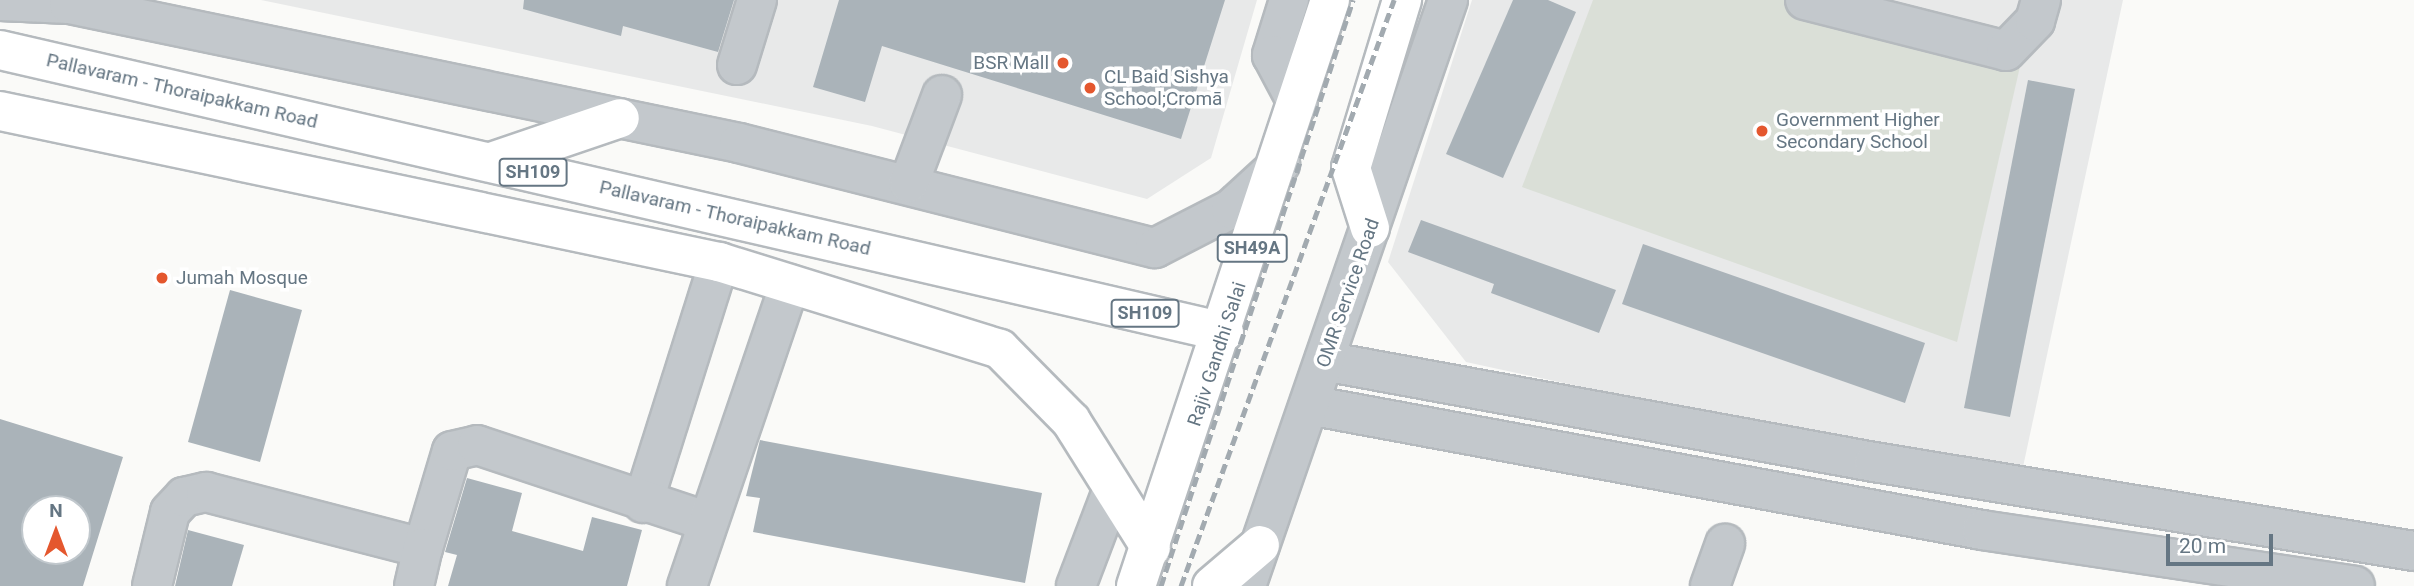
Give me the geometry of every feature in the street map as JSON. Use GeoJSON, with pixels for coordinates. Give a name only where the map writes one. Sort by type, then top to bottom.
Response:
{"type":"FeatureCollection","features":[{"type":"Feature","properties":{"kind":"main road","name":"Rajiv Gandhi Salai"},"geometry":{"type":"LineString","coordinates":[[1136,586],[1224,332],[1330,0]]}},
{"type":"Feature","properties":{"kind":"main road"},"geometry":{"type":"LineString","coordinates":[[1370,228],[1351,168],[1402,0]]}},
{"type":"Feature","properties":{"kind":"main road","name":"Pallavaram - Thoraipakkam Road"},"geometry":{"type":"LineString","coordinates":[[0,50],[1224,332]]}},
{"type":"Feature","properties":{"kind":"main road"},"geometry":{"type":"LineString","coordinates":[[185,154],[201,96]]}},
{"type":"Feature","properties":{"kind":"main road"},"geometry":{"type":"LineString","coordinates":[[0,111],[185,154],[719,262],[1000,349],[1071,421],[1112,491],[1151,548]]}},
{"type":"Feature","properties":{"kind":"main road"},"geometry":{"type":"LineString","coordinates":[[491,162],[620,118]]}},
{"type":"Feature","properties":{"kind":"main road"},"geometry":{"type":"LineString","coordinates":[[1212,586],[1260,545]]}},
{"type":"Feature","properties":{"kind":"street"},"geometry":{"type":"LineString","coordinates":[[737,65],[757,0]]}},
{"type":"Feature","properties":{"kind":"street"},"geometry":{"type":"LineString","coordinates":[[1289,0],[1272,55],[1298,104]]}},
{"type":"Feature","properties":{"kind":"street","name":"OMR Service Road"},"geometry":{"type":"LineString","coordinates":[[1247,586],[1448,0]]}},
{"type":"Feature","properties":{"kind":"street"},"geometry":{"type":"LineString","coordinates":[[1805,0],[2006,51],[2035,21],[2041,0]]}},
{"type":"Feature","properties":{"kind":"street"},"geometry":{"type":"LineString","coordinates":[[0,1],[69,4],[620,118],[909,183],[1155,248],[1231,209],[1279,164]]}},
{"type":"Feature","properties":{"kind":"street"},"geometry":{"type":"LineString","coordinates":[[909,183],[942,94]]}},
{"type":"Feature","properties":{"kind":"street"},"geometry":{"type":"LineString","coordinates":[[643,503],[699,316],[719,262]]}},
{"type":"Feature","properties":{"kind":"street"},"geometry":{"type":"LineString","coordinates":[[687,586],[706,522],[790,284]]}},
{"type":"Feature","properties":{"kind":"street"},"geometry":{"type":"LineString","coordinates":[[1324,361],[1874,462],[2414,551]]}},
{"type":"Feature","properties":{"kind":"street"},"geometry":{"type":"LineString","coordinates":[[1309,405],[1982,530],[2355,586]]}},
{"type":"Feature","properties":{"kind":"street"},"geometry":{"type":"LineString","coordinates":[[414,586],[452,451],[477,445],[706,522]]}},
{"type":"Feature","properties":{"kind":"street"},"geometry":{"type":"LineString","coordinates":[[1076,586],[1112,491]]}},
{"type":"Feature","properties":{"kind":"street"},"geometry":{"type":"LineString","coordinates":[[152,586],[170,512],[184,497],[206,492],[423,548]]}},
{"type":"Feature","properties":{"kind":"street"},"geometry":{"type":"LineString","coordinates":[[1710,586],[1725,544]]}},
{"type":"Feature","properties":{"kind":"shaded area"},"geometry":{"type":"Polygon","coordinates":[[[261,0],[1257,0],[1211,158],[1147,199],[872,126],[261,0]]]}},
{"type":"Feature","properties":{"kind":"shaded area","name":"Government Higher Secondary School"},"geometry":{"type":"Polygon","coordinates":[[[1472,0],[2123,0],[2020,481],[1466,362],[1388,262],[1472,0]]]}},
{"type":"Feature","properties":{"kind":"shaded area"},"geometry":{"type":"Polygon","coordinates":[[[1593,0],[1860,0],[2024,49],[1957,342],[1522,187],[1593,0]]]}},
{"type":"Feature","properties":{"kind":"building"},"geometry":{"type":"Polygon","coordinates":[[[524,0],[734,0],[718,52],[623,26],[621,36],[523,9],[524,0]]]}},
{"type":"Feature","properties":{"kind":"building"},"geometry":{"type":"Polygon","coordinates":[[[839,0],[1225,0],[1181,139],[882,46],[865,102],[813,87],[839,0]]]}},
{"type":"Feature","properties":{"kind":"building"},"geometry":{"type":"Polygon","coordinates":[[[1513,0],[1548,0],[1576,12],[1503,178],[1446,154],[1513,0]]]}},
{"type":"Feature","properties":{"kind":"building"},"geometry":{"type":"Polygon","coordinates":[[[2028,80],[2075,89],[2010,417],[1964,408],[2028,80]]]}},
{"type":"Feature","properties":{"kind":"building"},"geometry":{"type":"Polygon","coordinates":[[[1421,220],[1616,290],[1599,333],[1491,293],[1494,284],[1408,252],[1421,220]]]}},
{"type":"Feature","properties":{"kind":"building"},"geometry":{"type":"Polygon","coordinates":[[[1643,244],[1925,343],[1905,403],[1622,304],[1643,244]]]}},
{"type":"Feature","properties":{"kind":"building"},"geometry":{"type":"Polygon","coordinates":[[[230,290],[302,310],[260,462],[188,442],[230,290]]]}},
{"type":"Feature","properties":{"kind":"building"},"geometry":{"type":"Polygon","coordinates":[[[0,419],[123,457],[91,560],[91,495],[21,495],[21,565],[90,565],[83,586],[0,586],[0,419]]]}},
{"type":"Feature","properties":{"kind":"building"},"geometry":{"type":"Polygon","coordinates":[[[760,440],[1042,493],[1025,583],[753,532],[760,498],[746,496],[760,440]]]}},
{"type":"Feature","properties":{"kind":"building"},"geometry":{"type":"Polygon","coordinates":[[[467,478],[522,493],[512,531],[583,551],[592,517],[642,530],[627,586],[448,586],[457,555],[445,552],[467,478]]]}},
{"type":"Feature","properties":{"kind":"building"},"geometry":{"type":"Polygon","coordinates":[[[188,530],[244,545],[232,586],[175,586],[188,530]]]}},
{"type":"Feature","properties":{"kind":"railway"},"geometry":{"type":"LineString","coordinates":[[1161,586],[1353,0]]}},
{"type":"Feature","properties":{"kind":"railway"},"geometry":{"type":"LineString","coordinates":[[1181,586],[1394,0]]}},
{"type":"Feature","properties":{"kind":"place","name":"BSR Mall"},"geometry":{"type":"Point","coordinates":[1063,63]}},
{"type":"Feature","properties":{"kind":"place","name":"CL Baid Sishya School;Cromā"},"geometry":{"type":"Point","coordinates":[1090,88]}},
{"type":"Feature","properties":{"kind":"place","name":"Government Higher Secondary School"},"geometry":{"type":"Point","coordinates":[1762,131]}},
{"type":"Feature","properties":{"kind":"place","name":"Jumah Mosque"},"geometry":{"type":"Point","coordinates":[162,278]}}]}
